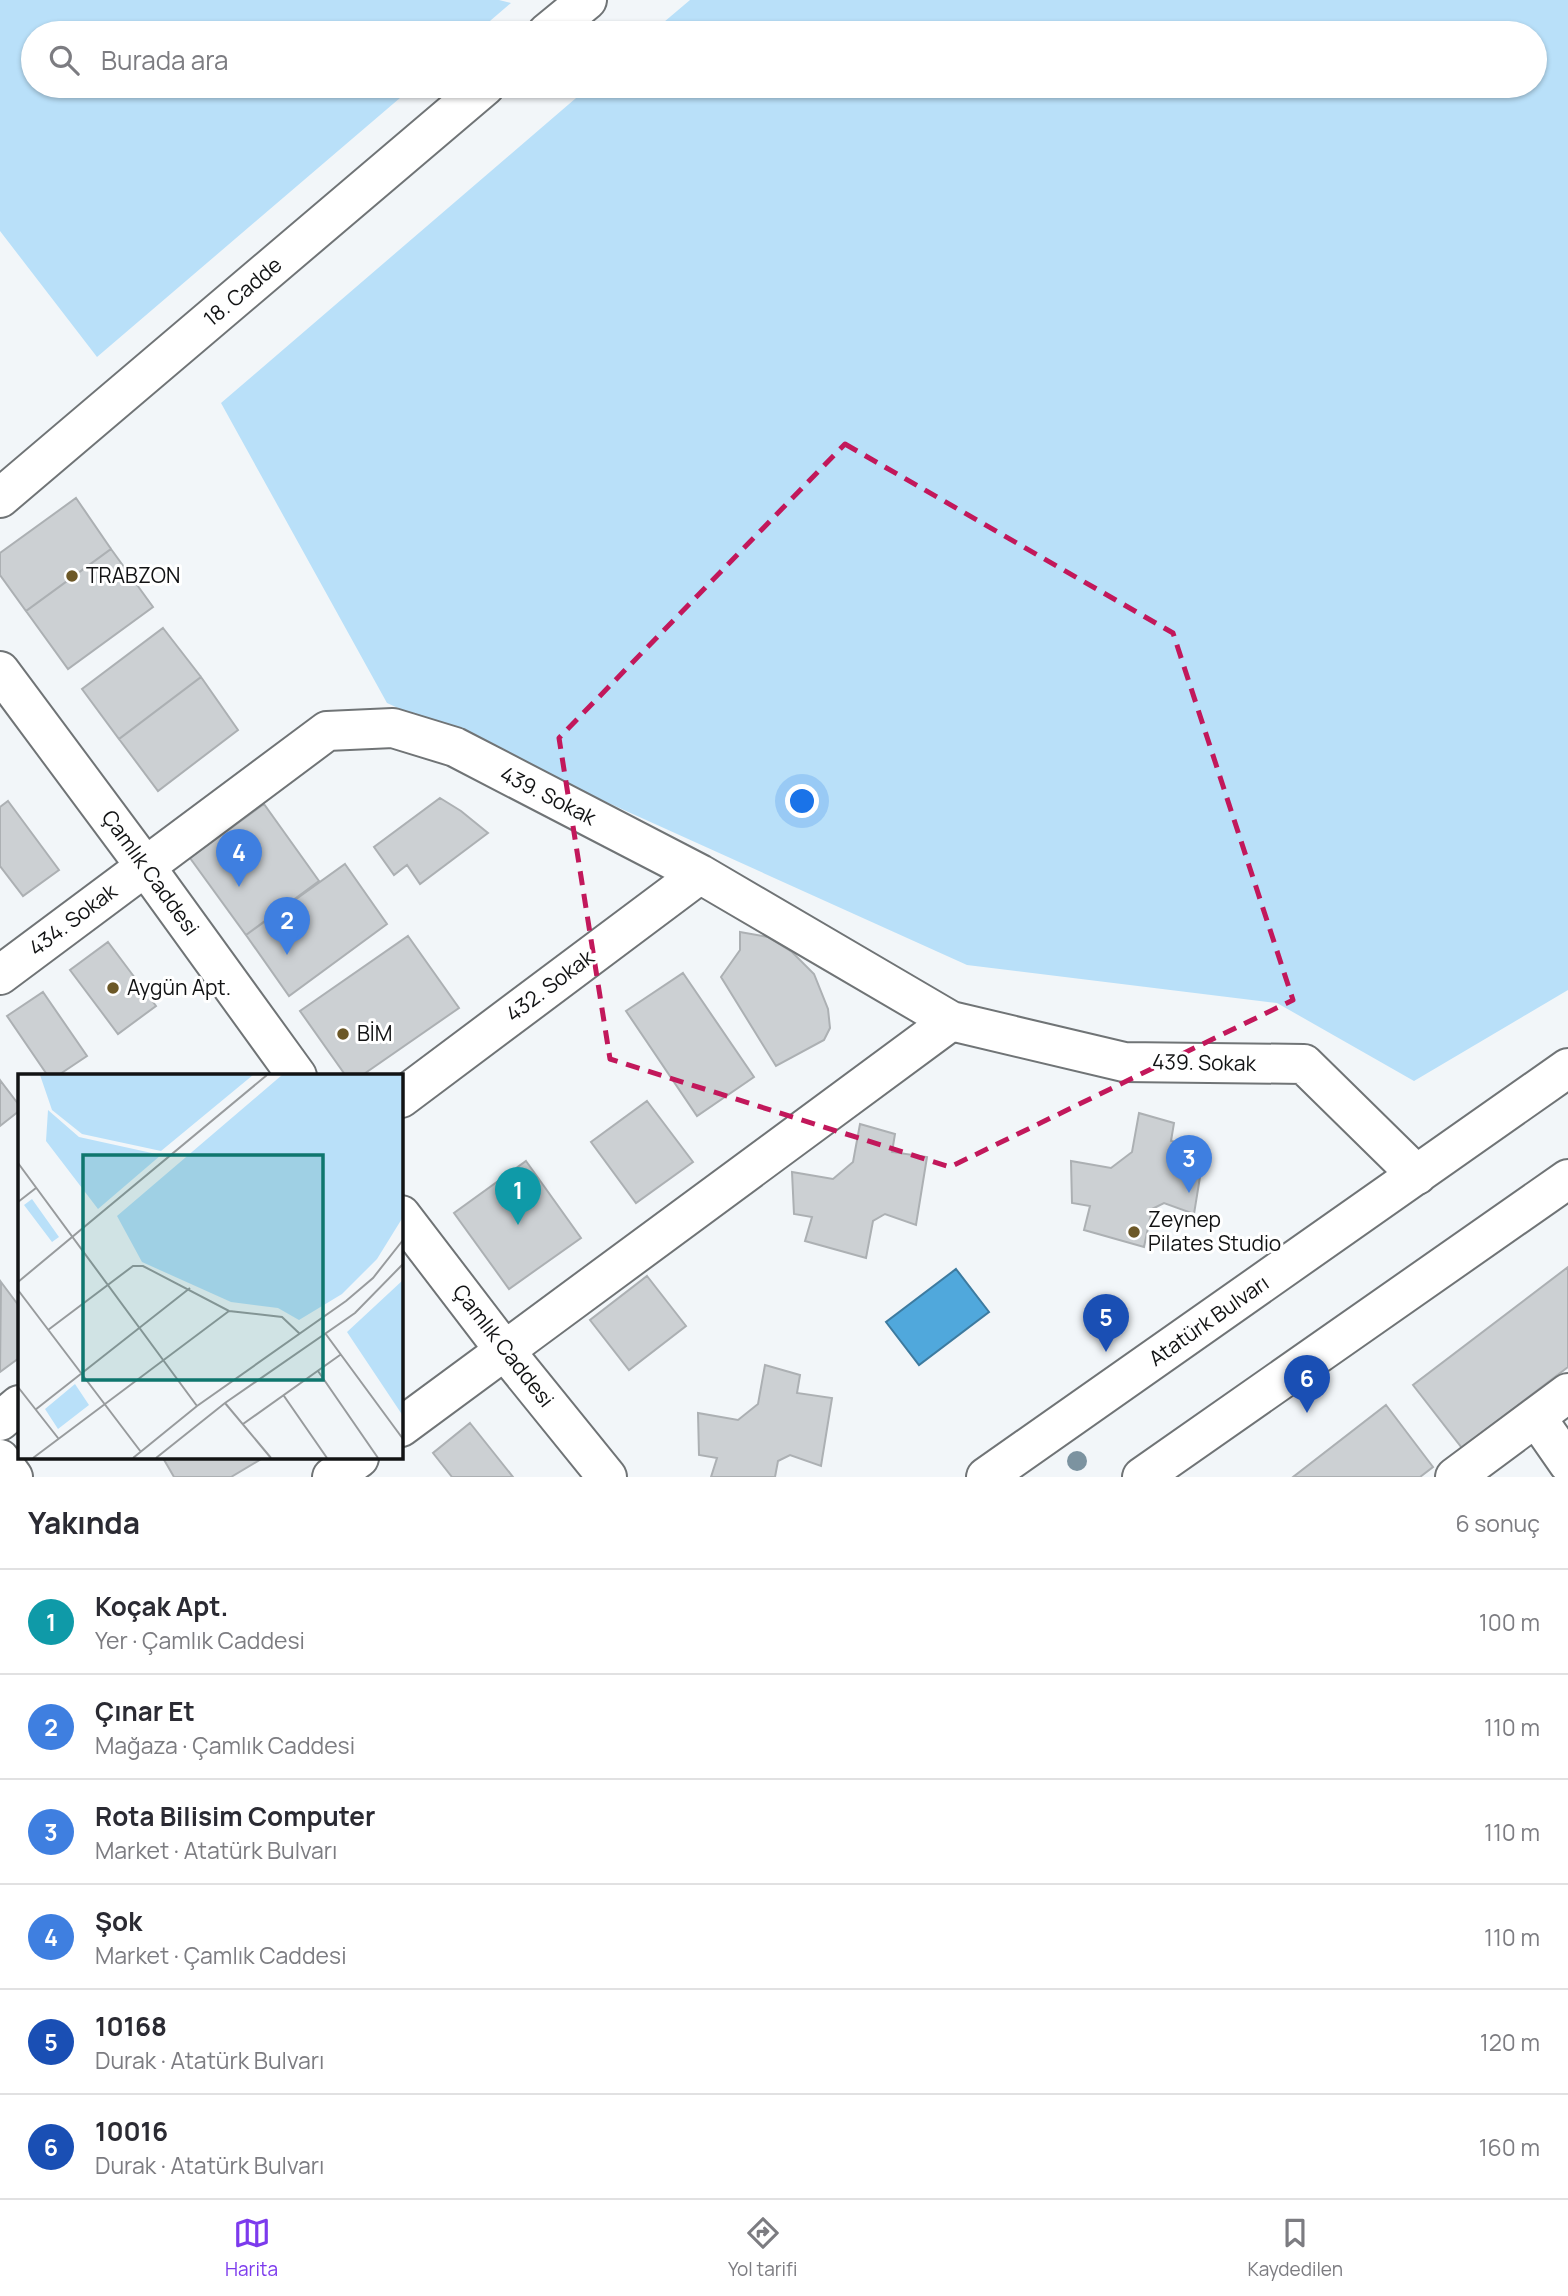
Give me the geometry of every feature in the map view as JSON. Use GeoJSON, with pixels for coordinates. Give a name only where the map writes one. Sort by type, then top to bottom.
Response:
{"type":"FeatureCollection","features":[{"type":"Feature","properties":{"kind":"street"},"geometry":{"type":"LineString","coordinates":[[562,21],[587,0]]}},
{"type":"Feature","properties":{"kind":"street","name":"18. Cadde"},"geometry":{"type":"LineString","coordinates":[[0,498],[471,98]]}},
{"type":"Feature","properties":{"kind":"street","name":"Çamlık Caddesi"},"geometry":{"type":"LineString","coordinates":[[0,671],[297,1074]]}},
{"type":"Feature","properties":{"kind":"street","name":"439. Sokak"},"geometry":{"type":"LineString","coordinates":[[145,866],[327,731],[393,728],[455,747],[700,874],[951,1021],[1124,1062],[1304,1064],[1417,1175]]}},
{"type":"Feature","properties":{"kind":"street","name":"434. Sokak"},"geometry":{"type":"LineString","coordinates":[[0,975],[145,866]]}},
{"type":"Feature","properties":{"kind":"street","name":"432. Sokak"},"geometry":{"type":"LineString","coordinates":[[402,1097],[700,874]]}},
{"type":"Feature","properties":{"kind":"street"},"geometry":{"type":"LineString","coordinates":[[402,1426],[951,1021]]}},
{"type":"Feature","properties":{"kind":"street","name":"Atatürk Bulvarı"},"geometry":{"type":"LineString","coordinates":[[986,1477],[1568,1068]]}},
{"type":"Feature","properties":{"kind":"street"},"geometry":{"type":"LineString","coordinates":[[1142,1477],[1568,1179]]}},
{"type":"Feature","properties":{"kind":"street","name":"Çamlık Caddesi"},"geometry":{"type":"LineString","coordinates":[[402,1216],[505,1351],[607,1477]]}},
{"type":"Feature","properties":{"kind":"street"},"geometry":{"type":"LineString","coordinates":[[1455,1477],[1568,1393]]}},
{"type":"Feature","properties":{"kind":"street"},"geometry":{"type":"LineString","coordinates":[[0,1421],[18,1406]]}},
{"type":"Feature","properties":{"kind":"street"},"geometry":{"type":"LineString","coordinates":[[1536,1417],[1568,1462]]}},
{"type":"Feature","properties":{"kind":"street"},"geometry":{"type":"LineString","coordinates":[[0,1459],[13,1477]]}},
{"type":"Feature","properties":{"kind":"street"},"geometry":{"type":"LineString","coordinates":[[332,1477],[356,1460]]}},
{"type":"Feature","properties":{"kind":"highlighted area"},"geometry":{"type":"Polygon","coordinates":[[[845,444],[1173,633],[1293,1000],[950,1167],[610,1059],[559,738],[845,444]]]}},
{"type":"Feature","properties":{"kind":"shaded area"},"geometry":{"type":"Polygon","coordinates":[[[0,0],[499,0],[511,3],[490,21],[21,21],[21,98],[400,98],[97,357],[0,231],[0,0]]]}},
{"type":"Feature","properties":{"kind":"shaded area"},"geometry":{"type":"Polygon","coordinates":[[[690,0],[1568,0],[1568,990],[1414,1081],[1277,1003],[967,965],[387,703],[221,403],[576,98],[1547,98],[1547,21],[665,21],[690,0]]]}},
{"type":"Feature","properties":{"kind":"water"},"geometry":{"type":"Polygon","coordinates":[[[956,1269],[989,1312],[919,1365],[886,1322],[956,1269]]]}},
{"type":"Feature","properties":{"kind":"building"},"geometry":{"type":"Polygon","coordinates":[[[76,498],[111,549],[26,611],[0,575],[0,553],[76,498]]]}},
{"type":"Feature","properties":{"kind":"building"},"geometry":{"type":"Polygon","coordinates":[[[111,549],[153,607],[68,669],[26,611],[111,549]]]}},
{"type":"Feature","properties":{"kind":"building"},"geometry":{"type":"Polygon","coordinates":[[[163,628],[201,677],[119,739],[82,689],[163,628]]]}},
{"type":"Feature","properties":{"kind":"building"},"geometry":{"type":"Polygon","coordinates":[[[201,677],[238,730],[158,791],[119,739],[201,677]]]}},
{"type":"Feature","properties":{"kind":"building"},"geometry":{"type":"Polygon","coordinates":[[[440,798],[488,833],[420,884],[407,865],[394,875],[374,847],[440,798]]]}},
{"type":"Feature","properties":{"kind":"building"},"geometry":{"type":"Polygon","coordinates":[[[8,801],[59,870],[23,896],[0,866],[0,807],[8,801]]]}},
{"type":"Feature","properties":{"kind":"building"},"geometry":{"type":"Polygon","coordinates":[[[264,804],[319,881],[246,935],[190,858],[264,804]]]}},
{"type":"Feature","properties":{"kind":"building"},"geometry":{"type":"Polygon","coordinates":[[[345,864],[387,924],[289,996],[246,935],[345,864]]]}},
{"type":"Feature","properties":{"kind":"building"},"geometry":{"type":"Polygon","coordinates":[[[740,932],[768,937],[792,952],[814,974],[828,1009],[830,1028],[824,1040],[776,1066],[721,977],[740,950],[740,932]]]}},
{"type":"Feature","properties":{"kind":"building"},"geometry":{"type":"Polygon","coordinates":[[[408,936],[459,1008],[364,1074],[345,1074],[300,1011],[408,936]]]}},
{"type":"Feature","properties":{"kind":"building","name":"Aygün Apt."},"geometry":{"type":"Polygon","coordinates":[[[108,942],[156,1006],[118,1034],[70,970],[108,942]]]}},
{"type":"Feature","properties":{"kind":"building"},"geometry":{"type":"Polygon","coordinates":[[[683,973],[754,1077],[697,1116],[626,1011],[683,973]]]}},
{"type":"Feature","properties":{"kind":"building"},"geometry":{"type":"Polygon","coordinates":[[[43,992],[87,1056],[60,1074],[47,1074],[7,1016],[43,992]]]}},
{"type":"Feature","properties":{"kind":"building"},"geometry":{"type":"Polygon","coordinates":[[[0,1080],[18,1104],[18,1112],[0,1126],[0,1080]]]}},
{"type":"Feature","properties":{"kind":"building"},"geometry":{"type":"Polygon","coordinates":[[[647,1101],[693,1162],[636,1203],[591,1142],[647,1101]]]}},
{"type":"Feature","properties":{"kind":"building"},"geometry":{"type":"Polygon","coordinates":[[[1139,1113],[1174,1123],[1171,1141],[1205,1146],[1194,1214],[1164,1203],[1152,1209],[1144,1247],[1084,1230],[1090,1206],[1072,1203],[1071,1161],[1111,1168],[1132,1152],[1139,1113]]]}},
{"type":"Feature","properties":{"kind":"building"},"geometry":{"type":"Polygon","coordinates":[[[860,1124],[895,1134],[892,1152],[927,1157],[916,1225],[885,1214],[873,1221],[866,1258],[805,1241],[812,1217],[794,1214],[792,1172],[833,1179],[853,1162],[860,1124]]]}},
{"type":"Feature","properties":{"kind":"building"},"geometry":{"type":"Polygon","coordinates":[[[526,1161],[581,1238],[509,1289],[454,1213],[526,1161]]]}},
{"type":"Feature","properties":{"kind":"building"},"geometry":{"type":"Polygon","coordinates":[[[1568,1267],[1568,1367],[1462,1448],[1413,1385],[1568,1267]]]}},
{"type":"Feature","properties":{"kind":"building"},"geometry":{"type":"Polygon","coordinates":[[[647,1276],[686,1326],[629,1370],[590,1320],[647,1276]]]}},
{"type":"Feature","properties":{"kind":"building"},"geometry":{"type":"Polygon","coordinates":[[[1,1282],[18,1305],[18,1359],[0,1372],[1,1282]]]}},
{"type":"Feature","properties":{"kind":"building"},"geometry":{"type":"Polygon","coordinates":[[[765,1365],[800,1375],[797,1393],[832,1398],[821,1466],[790,1455],[778,1461],[775,1477],[711,1477],[717,1458],[699,1455],[698,1413],[738,1420],[758,1404],[765,1365]]]}},
{"type":"Feature","properties":{"kind":"building"},"geometry":{"type":"Polygon","coordinates":[[[1386,1405],[1433,1467],[1420,1477],[1293,1477],[1386,1405]]]}},
{"type":"Feature","properties":{"kind":"building"},"geometry":{"type":"Polygon","coordinates":[[[470,1423],[513,1477],[452,1477],[433,1453],[470,1423]]]}},
{"type":"Feature","properties":{"kind":"building"},"geometry":{"type":"Polygon","coordinates":[[[164,1460],[260,1460],[231,1477],[174,1477],[164,1460]]]}},
{"type":"Feature","properties":{"kind":"place","name":"TRABZON"},"geometry":{"type":"Point","coordinates":[72,576]}},
{"type":"Feature","properties":{"kind":"place","name":"Şok"},"geometry":{"type":"Point","coordinates":[239,887]}},
{"type":"Feature","properties":{"kind":"place","name":"Çınar Et"},"geometry":{"type":"Point","coordinates":[287,955]}},
{"type":"Feature","properties":{"kind":"place","name":"Aygün Apt."},"geometry":{"type":"Point","coordinates":[113,988]}},
{"type":"Feature","properties":{"kind":"place","name":"BİM"},"geometry":{"type":"Point","coordinates":[343,1034]}},
{"type":"Feature","properties":{"kind":"place","name":"Rota Bilisim Computer"},"geometry":{"type":"Point","coordinates":[1189,1193]}},
{"type":"Feature","properties":{"kind":"place","name":"Koçak Apt."},"geometry":{"type":"Point","coordinates":[518,1225]}},
{"type":"Feature","properties":{"kind":"place","name":"Zeynep Pilates Studio"},"geometry":{"type":"Point","coordinates":[1134,1232]}},
{"type":"Feature","properties":{"kind":"place","name":"10168"},"geometry":{"type":"Point","coordinates":[1106,1352]}},
{"type":"Feature","properties":{"kind":"place","name":"10016"},"geometry":{"type":"Point","coordinates":[1307,1413]}}]}
